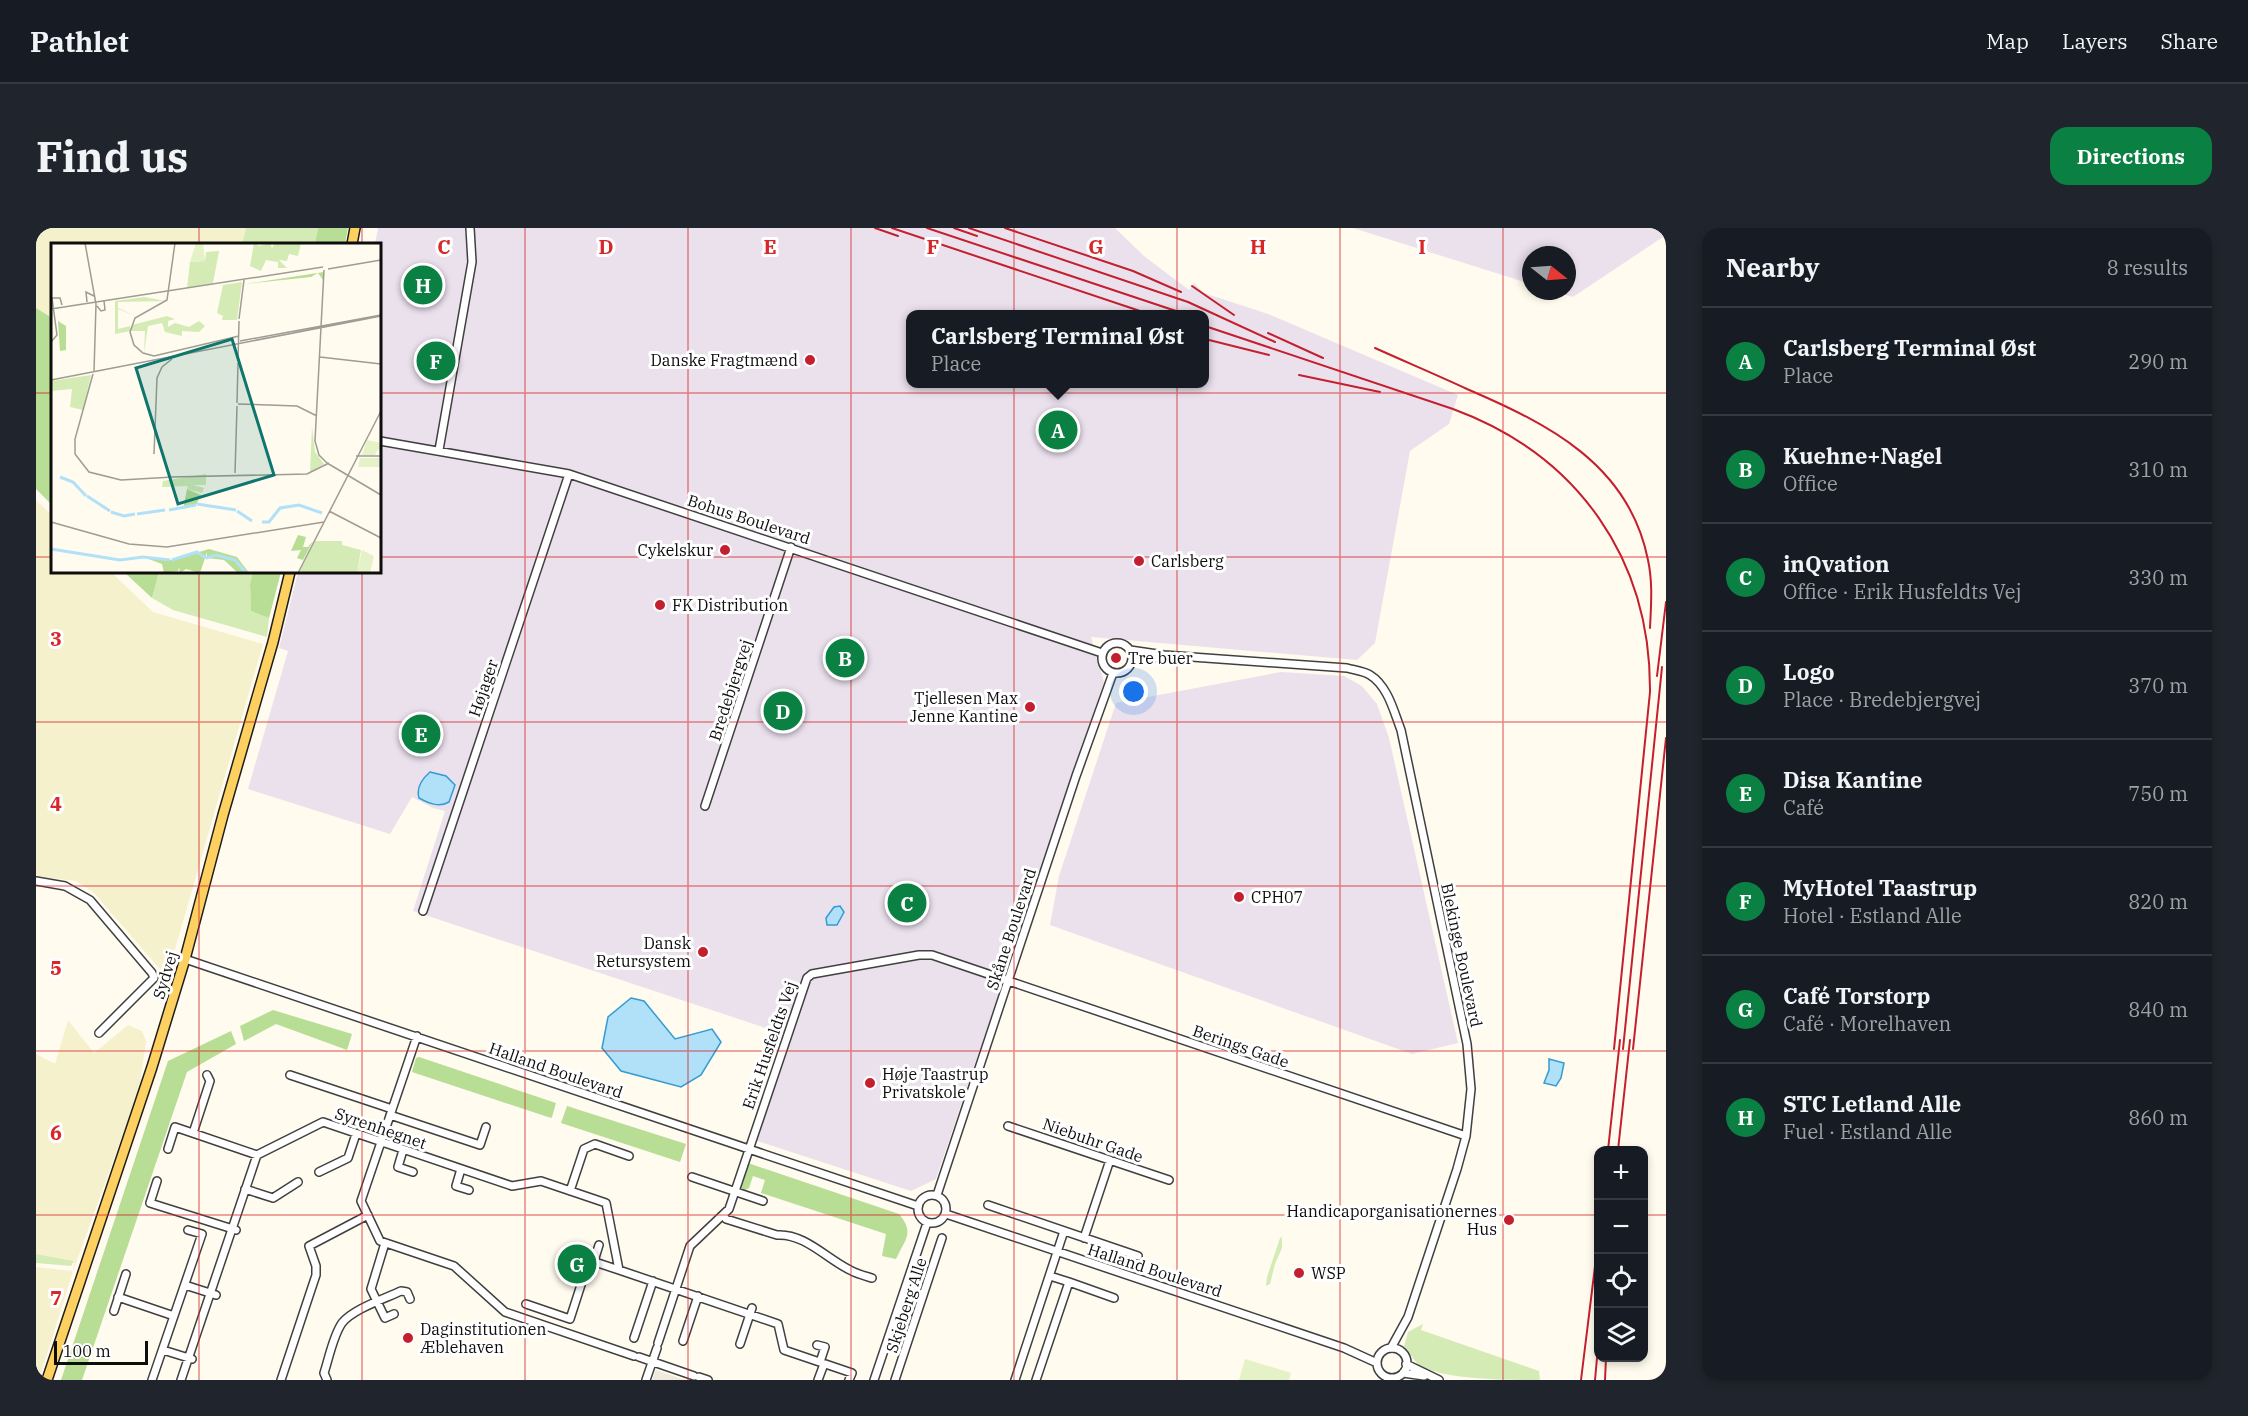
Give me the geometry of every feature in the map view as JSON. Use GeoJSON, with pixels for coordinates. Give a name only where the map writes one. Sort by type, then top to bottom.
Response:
{"type":"FeatureCollection","features":[{"type":"Feature","properties":{"kind":"main road"},"geometry":{"type":"LineString","coordinates":[[352,243],[355,228]]}},
{"type":"Feature","properties":{"kind":"main road","name":"Sydvej"},"geometry":{"type":"LineString","coordinates":[[47,1380],[152,1068],[185,959],[223,814],[273,642],[290,573]]}},
{"type":"Feature","properties":{"kind":"street"},"geometry":{"type":"LineString","coordinates":[[439,450],[472,262],[470,228]]}},
{"type":"Feature","properties":{"kind":"street","name":"Bohus Boulevard"},"geometry":{"type":"LineString","coordinates":[[381,441],[569,474],[1102,653]]}},
{"type":"Feature","properties":{"kind":"street","name":"Højager"},"geometry":{"type":"LineString","coordinates":[[423,911],[569,474]]}},
{"type":"Feature","properties":{"kind":"street","name":"Bredebjergvej"},"geometry":{"type":"LineString","coordinates":[[705,806],[791,547]]}},
{"type":"Feature","properties":{"kind":"street"},"geometry":{"type":"LineString","coordinates":[[1132,661],[1130,650],[1124,644],[1116,643],[1108,646],[1102,653],[1102,663],[1113,673],[1125,671],[1132,661],[1164,655]]}},
{"type":"Feature","properties":{"kind":"street"},"geometry":{"type":"LineString","coordinates":[[1130,650],[1164,655]]}},
{"type":"Feature","properties":{"kind":"street","name":"Blekinge Boulevard"},"geometry":{"type":"LineString","coordinates":[[1164,655],[1347,668],[1369,674],[1379,682],[1387,695],[1401,730],[1467,1044],[1472,1089],[1466,1136],[1457,1169],[1404,1326],[1400,1351]]}},
{"type":"Feature","properties":{"kind":"street","name":"Skåne Boulevard"},"geometry":{"type":"LineString","coordinates":[[937,1196],[1113,673]]}},
{"type":"Feature","properties":{"kind":"street"},"geometry":{"type":"LineString","coordinates":[[36,881],[64,886],[90,900],[152,973],[154,978],[99,1033]]}},
{"type":"Feature","properties":{"kind":"street","name":"Erik Husfeldts Vej"},"geometry":{"type":"LineString","coordinates":[[749,1148],[807,978],[812,975],[925,955],[1008,981]]}},
{"type":"Feature","properties":{"kind":"street","name":"Halland Boulevard"},"geometry":{"type":"LineString","coordinates":[[185,959],[918,1206]]}},
{"type":"Feature","properties":{"kind":"street","name":"Berings Gade"},"geometry":{"type":"LineString","coordinates":[[1008,981],[1466,1136]]}},
{"type":"Feature","properties":{"kind":"street"},"geometry":{"type":"LineString","coordinates":[[417,1036],[362,1201],[380,1241],[454,1266],[505,1312],[708,1380]]}},
{"type":"Feature","properties":{"kind":"street"},"geometry":{"type":"LineString","coordinates":[[194,1133],[210,1082],[207,1075]]}},
{"type":"Feature","properties":{"kind":"street"},"geometry":{"type":"LineString","coordinates":[[290,1075],[480,1145],[486,1127]]}},
{"type":"Feature","properties":{"kind":"street","name":"Syrenhegnet"},"geometry":{"type":"LineString","coordinates":[[257,1155],[323,1122],[512,1186],[538,1181],[570,1191],[606,1203],[619,1270]]}},
{"type":"Feature","properties":{"kind":"street","name":"Niebuhr Gade"},"geometry":{"type":"LineString","coordinates":[[1008,1126],[1169,1180]]}},
{"type":"Feature","properties":{"kind":"street"},"geometry":{"type":"LineString","coordinates":[[168,1149],[175,1127],[257,1155],[213,1294],[191,1359],[181,1380]]}},
{"type":"Feature","properties":{"kind":"street"},"geometry":{"type":"LineString","coordinates":[[320,1172],[348,1158],[356,1134]]}},
{"type":"Feature","properties":{"kind":"street"},"geometry":{"type":"LineString","coordinates":[[570,1191],[584,1149],[595,1144],[630,1156]]}},
{"type":"Feature","properties":{"kind":"street"},"geometry":{"type":"LineString","coordinates":[[646,1380],[690,1246],[729,1209],[749,1148]]}},
{"type":"Feature","properties":{"kind":"street"},"geometry":{"type":"LineString","coordinates":[[403,1150],[398,1167],[412,1172]]}},
{"type":"Feature","properties":{"kind":"street"},"geometry":{"type":"LineString","coordinates":[[1084,1238],[1110,1160]]}},
{"type":"Feature","properties":{"kind":"street"},"geometry":{"type":"LineString","coordinates":[[461,1169],[456,1186],[469,1191]]}},
{"type":"Feature","properties":{"kind":"street"},"geometry":{"type":"LineString","coordinates":[[692,1177],[763,1201]]}},
{"type":"Feature","properties":{"kind":"street"},"geometry":{"type":"LineString","coordinates":[[157,1181],[150,1203],[234,1230]]}},
{"type":"Feature","properties":{"kind":"street"},"geometry":{"type":"LineString","coordinates":[[245,1189],[273,1198],[298,1182]]}},
{"type":"Feature","properties":{"kind":"street"},"geometry":{"type":"LineString","coordinates":[[925,1196],[937,1196],[946,1205],[945,1214],[937,1223],[927,1223],[919,1216],[918,1206],[925,1196]]}},
{"type":"Feature","properties":{"kind":"street"},"geometry":{"type":"LineString","coordinates":[[988,1205],[1138,1256]]}},
{"type":"Feature","properties":{"kind":"street","name":"Halland Boulevard"},"geometry":{"type":"LineString","coordinates":[[945,1214],[1378,1360]]}},
{"type":"Feature","properties":{"kind":"street"},"geometry":{"type":"LineString","coordinates":[[281,1380],[316,1275],[316,1266],[309,1252],[309,1246],[368,1215]]}},
{"type":"Feature","properties":{"kind":"street"},"geometry":{"type":"LineString","coordinates":[[723,1215],[726,1219],[798,1239],[851,1271],[872,1278]]}},
{"type":"Feature","properties":{"kind":"street"},"geometry":{"type":"LineString","coordinates":[[874,1380],[927,1223]]}},
{"type":"Feature","properties":{"kind":"street"},"geometry":{"type":"LineString","coordinates":[[152,1380],[202,1234],[189,1230]]}},
{"type":"Feature","properties":{"kind":"street"},"geometry":{"type":"LineString","coordinates":[[1015,1380],[1064,1231]]}},
{"type":"Feature","properties":{"kind":"street","name":"Skjeberg Alle"},"geometry":{"type":"LineString","coordinates":[[895,1380],[942,1238]]}},
{"type":"Feature","properties":{"kind":"street"},"geometry":{"type":"LineString","coordinates":[[385,1243],[371,1289],[385,1318],[394,1314]]}},
{"type":"Feature","properties":{"kind":"street"},"geometry":{"type":"LineString","coordinates":[[594,1261],[599,1245]]}},
{"type":"Feature","properties":{"kind":"street"},"geometry":{"type":"LineString","coordinates":[[526,1304],[570,1319],[590,1260],[675,1289],[751,1311],[766,1322],[778,1324],[784,1350],[852,1373],[849,1380]]}},
{"type":"Feature","properties":{"kind":"street"},"geometry":{"type":"LineString","coordinates":[[114,1311],[126,1274]]}},
{"type":"Feature","properties":{"kind":"street"},"geometry":{"type":"LineString","coordinates":[[1050,1276],[1114,1298]]}},
{"type":"Feature","properties":{"kind":"street"},"geometry":{"type":"LineString","coordinates":[[634,1338],[652,1281]]}},
{"type":"Feature","properties":{"kind":"street"},"geometry":{"type":"LineString","coordinates":[[1036,1380],[1069,1282]]}},
{"type":"Feature","properties":{"kind":"street"},"geometry":{"type":"LineString","coordinates":[[185,1285],[213,1294]]}},
{"type":"Feature","properties":{"kind":"street"},"geometry":{"type":"LineString","coordinates":[[327,1380],[324,1373],[338,1330],[343,1322],[351,1315],[404,1291],[410,1294],[410,1299]]}},
{"type":"Feature","properties":{"kind":"street"},"geometry":{"type":"LineString","coordinates":[[683,1341],[698,1296]]}},
{"type":"Feature","properties":{"kind":"street"},"geometry":{"type":"LineString","coordinates":[[118,1297],[174,1316]]}},
{"type":"Feature","properties":{"kind":"street"},"geometry":{"type":"LineString","coordinates":[[740,1344],[751,1311]]}},
{"type":"Feature","properties":{"kind":"street","name":"Blekinge Boulevard"},"geometry":{"type":"LineString","coordinates":[[1391,1348],[1404,1326]]}},
{"type":"Feature","properties":{"kind":"street"},"geometry":{"type":"LineString","coordinates":[[817,1345],[825,1347],[818,1380]]}},
{"type":"Feature","properties":{"kind":"street"},"geometry":{"type":"LineString","coordinates":[[1403,1373],[1406,1357],[1400,1351],[1391,1348],[1382,1352],[1378,1360],[1378,1369],[1383,1378],[1392,1379],[1403,1373],[1439,1380]]}},
{"type":"Feature","properties":{"kind":"street"},"geometry":{"type":"LineString","coordinates":[[163,1350],[191,1359]]}},
{"type":"Feature","properties":{"kind":"street"},"geometry":{"type":"LineString","coordinates":[[1406,1364],[1430,1377]]}},
{"type":"Feature","properties":{"kind":"shaded area"},"geometry":{"type":"Polygon","coordinates":[[[36,228],[246,228],[242,243],[51,243],[51,317],[36,308],[36,228]]]}},
{"type":"Feature","properties":{"kind":"shaded area"},"geometry":{"type":"Polygon","coordinates":[[[378,228],[1115,228],[1144,256],[1189,290],[1194,283],[1204,293],[1268,314],[1458,395],[1449,424],[1410,451],[1375,643],[1357,660],[1091,637],[1104,682],[936,1179],[911,1191],[757,1141],[790,1036],[413,911],[445,811],[433,808],[412,797],[390,834],[248,789],[288,651],[279,648],[298,573],[381,573],[381,243],[375,243],[378,228]]]}},
{"type":"Feature","properties":{"kind":"shaded area"},"geometry":{"type":"Polygon","coordinates":[[[1353,228],[1666,228],[1666,235],[1576,295],[1576,246],[1522,246],[1522,281],[1353,228]]]}},
{"type":"Feature","properties":{"kind":"shaded area"},"geometry":{"type":"Polygon","coordinates":[[[36,500],[51,514],[51,573],[112,573],[153,612],[263,644],[167,977],[93,892],[76,881],[36,876],[36,500]]]}},
{"type":"Feature","properties":{"kind":"shaded area"},"geometry":{"type":"Polygon","coordinates":[[[1281,672],[1344,676],[1362,686],[1377,704],[1389,738],[1458,1043],[1412,1054],[1050,925],[1059,876],[1116,703],[1281,672]]]}},
{"type":"Feature","properties":{"kind":"shaded area"},"geometry":{"type":"Polygon","coordinates":[[[68,1020],[94,1053],[128,1025],[142,1031],[146,1041],[139,1090],[73,1271],[74,1261],[36,1254],[36,1054],[55,1064],[68,1020]]]}},
{"type":"Feature","properties":{"kind":"shaded area"},"geometry":{"type":"Polygon","coordinates":[[[36,1267],[73,1271],[39,1380],[36,1380],[36,1267]]]}},
{"type":"Feature","properties":{"kind":"shaded area"},"geometry":{"type":"Polygon","coordinates":[[[656,1370],[685,1380],[652,1380],[656,1370]]]}},
{"type":"Feature","properties":{"kind":"green space"},"geometry":{"type":"Polygon","coordinates":[[[246,228],[318,228],[315,243],[242,243],[246,228]]]}},
{"type":"Feature","properties":{"kind":"green space"},"geometry":{"type":"Polygon","coordinates":[[[318,228],[348,228],[345,243],[315,243],[318,228]]]}},
{"type":"Feature","properties":{"kind":"green space"},"geometry":{"type":"Polygon","coordinates":[[[36,308],[51,317],[51,504],[36,489],[36,308]]]}},
{"type":"Feature","properties":{"kind":"green space"},"geometry":{"type":"Polygon","coordinates":[[[125,573],[159,573],[152,598],[125,573]]]}},
{"type":"Feature","properties":{"kind":"green space"},"geometry":{"type":"Polygon","coordinates":[[[159,573],[253,573],[250,584],[251,611],[269,618],[267,637],[173,610],[152,598],[159,573]]]}},
{"type":"Feature","properties":{"kind":"green space"},"geometry":{"type":"Polygon","coordinates":[[[253,573],[281,573],[269,618],[251,611],[250,584],[253,573]]]}},
{"type":"Feature","properties":{"kind":"green space"},"geometry":{"type":"Polygon","coordinates":[[[273,1010],[352,1034],[347,1050],[276,1024],[244,1041],[240,1026],[273,1010]]]}},
{"type":"Feature","properties":{"kind":"green space"},"geometry":{"type":"Polygon","coordinates":[[[231,1031],[236,1044],[187,1072],[82,1380],[61,1380],[168,1061],[231,1031]]]}},
{"type":"Feature","properties":{"kind":"green space"},"geometry":{"type":"Polygon","coordinates":[[[419,1057],[556,1103],[552,1117],[412,1072],[416,1058],[419,1057]]]}},
{"type":"Feature","properties":{"kind":"green space"},"geometry":{"type":"Polygon","coordinates":[[[567,1106],[686,1144],[680,1162],[561,1123],[567,1106]]]}},
{"type":"Feature","properties":{"kind":"green space"},"geometry":{"type":"Polygon","coordinates":[[[748,1163],[899,1214],[907,1226],[907,1236],[896,1259],[882,1256],[886,1234],[761,1193],[765,1180],[753,1176],[749,1188],[741,1189],[740,1185],[748,1163]]]}},
{"type":"Feature","properties":{"kind":"green space"},"geometry":{"type":"Polygon","coordinates":[[[1282,1237],[1282,1248],[1270,1284],[1266,1286],[1267,1277],[1282,1237]]]}},
{"type":"Feature","properties":{"kind":"green space"},"geometry":{"type":"Polygon","coordinates":[[[36,1254],[74,1261],[71,1266],[36,1263],[36,1254]]]}},
{"type":"Feature","properties":{"kind":"green space"},"geometry":{"type":"Polygon","coordinates":[[[1423,1324],[1421,1330],[1539,1371],[1540,1380],[1460,1376],[1444,1374],[1419,1365],[1404,1346],[1408,1332],[1423,1324]]]}},
{"type":"Feature","properties":{"kind":"green space"},"geometry":{"type":"Polygon","coordinates":[[[1245,1359],[1291,1373],[1289,1380],[1239,1380],[1245,1359]]]}},
{"type":"Feature","properties":{"kind":"water"},"geometry":{"type":"Polygon","coordinates":[[[430,772],[446,776],[455,785],[449,802],[437,805],[419,798],[420,784],[430,772]]]}},
{"type":"Feature","properties":{"kind":"water"},"geometry":{"type":"Polygon","coordinates":[[[840,906],[844,912],[837,925],[827,925],[826,918],[834,907],[840,906]]]}},
{"type":"Feature","properties":{"kind":"water"},"geometry":{"type":"Polygon","coordinates":[[[631,998],[644,1001],[675,1039],[712,1029],[721,1042],[701,1075],[681,1087],[621,1071],[602,1048],[608,1017],[631,998]]]}},
{"type":"Feature","properties":{"kind":"water"},"geometry":{"type":"Polygon","coordinates":[[[1549,1059],[1564,1063],[1561,1078],[1556,1086],[1544,1083],[1549,1070],[1549,1059]]]}},
{"type":"Feature","properties":{"kind":"railway"},"geometry":{"type":"LineString","coordinates":[[875,228],[898,236]]}},
{"type":"Feature","properties":{"kind":"railway"},"geometry":{"type":"LineString","coordinates":[[892,228],[1137,310]]}},
{"type":"Feature","properties":{"kind":"railway"},"geometry":{"type":"LineString","coordinates":[[927,228],[1173,310]]}},
{"type":"Feature","properties":{"kind":"railway"},"geometry":{"type":"LineString","coordinates":[[954,228],[977,236]]}},
{"type":"Feature","properties":{"kind":"railway"},"geometry":{"type":"LineString","coordinates":[[969,228],[1188,302],[1205,310]]}},
{"type":"Feature","properties":{"kind":"railway"},"geometry":{"type":"LineString","coordinates":[[1005,228],[1133,271],[1181,292]]}},
{"type":"Feature","properties":{"kind":"railway"},"geometry":{"type":"LineString","coordinates":[[1192,286],[1234,315]]}},
{"type":"Feature","properties":{"kind":"railway"},"geometry":{"type":"LineString","coordinates":[[1209,312],[1275,342]]}},
{"type":"Feature","properties":{"kind":"railway"},"geometry":{"type":"LineString","coordinates":[[1209,327],[1453,409],[1497,429],[1537,454],[1571,484],[1599,518],[1621,556],[1637,598],[1647,644],[1650,692],[1614,1049]]}},
{"type":"Feature","properties":{"kind":"railway"},"geometry":{"type":"LineString","coordinates":[[1268,333],[1323,358]]}},
{"type":"Feature","properties":{"kind":"railway"},"geometry":{"type":"LineString","coordinates":[[1209,340],[1269,355]]}},
{"type":"Feature","properties":{"kind":"railway"},"geometry":{"type":"LineString","coordinates":[[1375,348],[1527,417],[1555,433],[1604,473],[1623,498],[1638,527],[1648,560],[1651,594],[1650,628]]}},
{"type":"Feature","properties":{"kind":"railway"},"geometry":{"type":"LineString","coordinates":[[1299,375],[1380,392]]}},
{"type":"Feature","properties":{"kind":"railway"},"geometry":{"type":"LineString","coordinates":[[1657,676],[1666,602]]}},
{"type":"Feature","properties":{"kind":"railway"},"geometry":{"type":"LineString","coordinates":[[1623,1049],[1662,667]]}},
{"type":"Feature","properties":{"kind":"railway"},"geometry":{"type":"LineString","coordinates":[[1633,1049],[1666,738]]}},
{"type":"Feature","properties":{"kind":"railway"},"geometry":{"type":"LineString","coordinates":[[1608,1146],[1620,1040]]}},
{"type":"Feature","properties":{"kind":"railway"},"geometry":{"type":"LineString","coordinates":[[1618,1146],[1630,1040]]}},
{"type":"Feature","properties":{"kind":"railway"},"geometry":{"type":"LineString","coordinates":[[1581,1380],[1597,1254]]}},
{"type":"Feature","properties":{"kind":"railway"},"geometry":{"type":"LineString","coordinates":[[1595,1380],[1597,1362]]}},
{"type":"Feature","properties":{"kind":"railway"},"geometry":{"type":"LineString","coordinates":[[1605,1380],[1606,1362]]}},
{"type":"Feature","properties":{"kind":"place","name":"STC Letland Alle"},"geometry":{"type":"Point","coordinates":[423,285]}},
{"type":"Feature","properties":{"kind":"place","name":"Danske Fragtmænd"},"geometry":{"type":"Point","coordinates":[810,360]}},
{"type":"Feature","properties":{"kind":"place","name":"MyHotel Taastrup"},"geometry":{"type":"Point","coordinates":[436,361]}},
{"type":"Feature","properties":{"kind":"place","name":"Carlsberg Terminal Øst"},"geometry":{"type":"Point","coordinates":[1058,430]}},
{"type":"Feature","properties":{"kind":"place","name":"Cykelskur"},"geometry":{"type":"Point","coordinates":[725,550]}},
{"type":"Feature","properties":{"kind":"place","name":"Carlsberg"},"geometry":{"type":"Point","coordinates":[1139,561]}},
{"type":"Feature","properties":{"kind":"place","name":"FK Distribution"},"geometry":{"type":"Point","coordinates":[660,605]}},
{"type":"Feature","properties":{"kind":"place","name":"Kuehne+Nagel"},"geometry":{"type":"Point","coordinates":[845,658]}},
{"type":"Feature","properties":{"kind":"place","name":"Tre buer"},"geometry":{"type":"Point","coordinates":[1116,658]}},
{"type":"Feature","properties":{"kind":"place","name":"Tjellesen Max Jenne Kantine"},"geometry":{"type":"Point","coordinates":[1030,707]}},
{"type":"Feature","properties":{"kind":"place","name":"Logo"},"geometry":{"type":"Point","coordinates":[783,711]}},
{"type":"Feature","properties":{"kind":"place","name":"Disa Kantine"},"geometry":{"type":"Point","coordinates":[421,734]}},
{"type":"Feature","properties":{"kind":"place","name":"CPH07"},"geometry":{"type":"Point","coordinates":[1239,897]}},
{"type":"Feature","properties":{"kind":"place","name":"inQvation"},"geometry":{"type":"Point","coordinates":[907,903]}},
{"type":"Feature","properties":{"kind":"place","name":"Dansk Retursystem"},"geometry":{"type":"Point","coordinates":[703,952]}},
{"type":"Feature","properties":{"kind":"place","name":"Høje Taastrup Privatskole"},"geometry":{"type":"Point","coordinates":[870,1083]}},
{"type":"Feature","properties":{"kind":"place","name":"Handicaporganisationernes Hus"},"geometry":{"type":"Point","coordinates":[1509,1220]}},
{"type":"Feature","properties":{"kind":"place","name":"Café Torstorp"},"geometry":{"type":"Point","coordinates":[577,1264]}},
{"type":"Feature","properties":{"kind":"place","name":"WSP"},"geometry":{"type":"Point","coordinates":[1299,1273]}},
{"type":"Feature","properties":{"kind":"place","name":"Daginstitutionen Æblehaven"},"geometry":{"type":"Point","coordinates":[408,1338]}}]}
